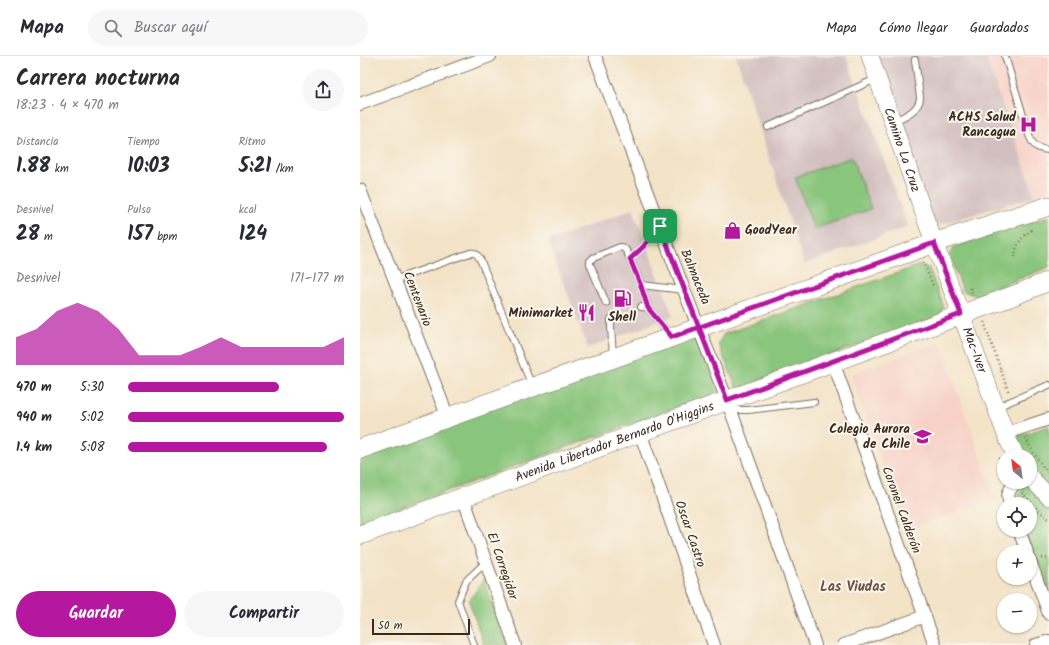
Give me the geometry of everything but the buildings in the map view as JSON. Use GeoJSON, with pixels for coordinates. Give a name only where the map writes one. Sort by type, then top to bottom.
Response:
{"type":"FeatureCollection","features":[{"type":"Feature","properties":{"kind":"main road"},"geometry":{"type":"LineString","coordinates":[[360,449],[926,246],[1049,206]]}},
{"type":"Feature","properties":{"kind":"main road","name":"Avenida Libertador Bernardo O'Higgins"},"geometry":{"type":"LineString","coordinates":[[360,535],[640,432],[729,405],[834,361],[1049,281]]}},
{"type":"Feature","properties":{"kind":"street"},"geometry":{"type":"LineString","coordinates":[[360,104],[490,56]]}},
{"type":"Feature","properties":{"kind":"street","name":"Balmaceda"},"geometry":{"type":"LineString","coordinates":[[595,56],[729,405],[815,645]]}},
{"type":"Feature","properties":{"kind":"street","name":"Camino La Cruz"},"geometry":{"type":"LineString","coordinates":[[870,56],[892,121],[926,246]]}},
{"type":"Feature","properties":{"kind":"street","name":"Centenario"},"geometry":{"type":"LineString","coordinates":[[360,190],[448,418]]}},
{"type":"Feature","properties":{"kind":"street","name":"Mac-Iver"},"geometry":{"type":"LineString","coordinates":[[926,246],[961,314],[996,407],[1014,430],[1015,449]]}},
{"type":"Feature","properties":{"kind":"street","name":"Coronel Calderón"},"geometry":{"type":"LineString","coordinates":[[834,361],[935,645]]}},
{"type":"Feature","properties":{"kind":"street"},"geometry":{"type":"LineString","coordinates":[[1014,430],[1049,419]]}},
{"type":"Feature","properties":{"kind":"street","name":"Oscar Castro"},"geometry":{"type":"LineString","coordinates":[[640,432],[714,645]]}},
{"type":"Feature","properties":{"kind":"street"},"geometry":{"type":"LineString","coordinates":[[1037,484],[1049,497]]}},
{"type":"Feature","properties":{"kind":"street","name":"El Corregidor"},"geometry":{"type":"LineString","coordinates":[[463,497],[515,645]]}},
{"type":"Feature","properties":{"kind":"street"},"geometry":{"type":"LineString","coordinates":[[1037,581],[1049,614]]}},
{"type":"Feature","properties":{"kind":"street"},"geometry":{"type":"LineString","coordinates":[[844,645],[925,616]]}},
{"type":"Feature","properties":{"kind":"street"},"geometry":{"type":"LineString","coordinates":[[1036,645],[1049,641]]}},
{"type":"Feature","properties":{"kind":"lane"},"geometry":{"type":"LineString","coordinates":[[1005,56],[1032,143],[1038,148],[1049,150]]}},
{"type":"Feature","properties":{"kind":"lane"},"geometry":{"type":"LineString","coordinates":[[892,121],[902,117],[919,105],[920,97],[915,60]]}},
{"type":"Feature","properties":{"kind":"lane"},"geometry":{"type":"LineString","coordinates":[[768,128],[878,79]]}},
{"type":"Feature","properties":{"kind":"lane"},"geometry":{"type":"LineString","coordinates":[[630,259],[643,247],[660,226]]}},
{"type":"Feature","properties":{"kind":"lane"},"geometry":{"type":"LineString","coordinates":[[606,303],[590,261],[593,258],[620,247],[624,248],[641,286],[644,308],[672,337]]}},
{"type":"Feature","properties":{"kind":"lane"},"geometry":{"type":"LineString","coordinates":[[394,280],[470,253],[474,252],[477,254],[480,258],[532,387]]}},
{"type":"Feature","properties":{"kind":"lane"},"geometry":{"type":"LineString","coordinates":[[641,286],[684,290]]}},
{"type":"Feature","properties":{"kind":"lane"},"geometry":{"type":"LineString","coordinates":[[612,317],[611,327],[613,358]]}},
{"type":"Feature","properties":{"kind":"lane"},"geometry":{"type":"LineString","coordinates":[[996,407],[1049,385]]}},
{"type":"Feature","properties":{"kind":"lane"},"geometry":{"type":"LineString","coordinates":[[729,405],[748,410],[814,402]]}},
{"type":"Feature","properties":{"kind":"lane"},"geometry":{"type":"LineString","coordinates":[[474,645],[458,600],[466,581],[486,562]]}},
{"type":"Feature","properties":{"kind":"path"},"geometry":{"type":"LineString","coordinates":[[1015,257],[1017,245],[1022,237],[1038,225]]}},
{"type":"Feature","properties":{"kind":"path"},"geometry":{"type":"LineString","coordinates":[[926,246],[933,285]]}},
{"type":"Feature","properties":{"kind":"path"},"geometry":{"type":"LineString","coordinates":[[970,288],[979,308],[1012,400]]}},
{"type":"Feature","properties":{"kind":"path"},"geometry":{"type":"LineString","coordinates":[[1014,430],[1049,473]]}},
{"type":"Feature","properties":{"kind":"path"},"geometry":{"type":"LineString","coordinates":[[1020,489],[1038,510],[1049,519]]}},
{"type":"Feature","properties":{"kind":"shaded area"},"geometry":{"type":"Polygon","coordinates":[[[736,56],[846,56],[908,227],[804,264],[736,56]]]}},
{"type":"Feature","properties":{"kind":"shaded area"},"geometry":{"type":"Polygon","coordinates":[[[876,56],[985,56],[1035,196],[934,226],[876,56]]]}},
{"type":"Feature","properties":{"kind":"shaded area","name":"ACHS Salud Rancagua"},"geometry":{"type":"Polygon","coordinates":[[[985,56],[1049,56],[1049,191],[1035,196],[985,56]]]}},
{"type":"Feature","properties":{"kind":"shaded area"},"geometry":{"type":"Polygon","coordinates":[[[633,209],[673,316],[588,348],[548,241],[633,209]]]}},
{"type":"Feature","properties":{"kind":"shaded area","name":"Colegio Aurora de Chile"},"geometry":{"type":"Polygon","coordinates":[[[940,342],[995,498],[906,530],[851,374],[940,342]]]}},
{"type":"Feature","properties":{"kind":"green space"},"geometry":{"type":"Polygon","coordinates":[[[852,157],[871,209],[814,229],[795,177],[852,157]]]}},
{"type":"Feature","properties":{"kind":"green space"},"geometry":{"type":"Polygon","coordinates":[[[1049,216],[1049,267],[976,296],[963,291],[949,255],[954,247],[1049,216]]]}},
{"type":"Feature","properties":{"kind":"green space"},"geometry":{"type":"Polygon","coordinates":[[[920,265],[929,268],[944,307],[939,316],[737,389],[718,344],[724,334],[920,265]]]}},
{"type":"Feature","properties":{"kind":"green space"},"geometry":{"type":"Polygon","coordinates":[[[695,334],[718,392],[360,523],[360,453],[695,334]]]}},
{"type":"Feature","properties":{"kind":"green space"},"geometry":{"type":"Polygon","coordinates":[[[1049,426],[1049,603],[1037,568],[1037,545],[1029,545],[1026,537],[1037,537],[1037,497],[1016,497],[1021,489],[1037,489],[1037,449],[1019,449],[1015,437],[1049,426]]]}},
{"type":"Feature","properties":{"kind":"green space"},"geometry":{"type":"Polygon","coordinates":[[[484,579],[507,645],[484,645],[469,601],[484,579]]]}},
{"type":"Feature","properties":{"kind":"place","name":"ACHS Salud Rancagua"},"geometry":{"type":"Point","coordinates":[1029,124]}},
{"type":"Feature","properties":{"kind":"place","name":"GoodYear"},"geometry":{"type":"Point","coordinates":[732,230]}},
{"type":"Feature","properties":{"kind":"place","name":"Shell"},"geometry":{"type":"Point","coordinates":[622,298]}},
{"type":"Feature","properties":{"kind":"place","name":"Minimarket"},"geometry":{"type":"Point","coordinates":[586,313]}},
{"type":"Feature","properties":{"kind":"place","name":"Colegio Aurora de Chile"},"geometry":{"type":"Point","coordinates":[923,436]}},
{"type":"Feature","properties":{"kind":"district","name":"Las Viudas"},"geometry":{"type":"Point","coordinates":[853,587]}},
{"type":"Feature","properties":{"kind":"route"},"geometry":{"type":"LineString","coordinates":[[660,226],[643,247],[630,259],[650,312],[672,337],[699,327],[934,243],[961,314],[727,400],[699,327],[684,290],[660,226]]}}]}
